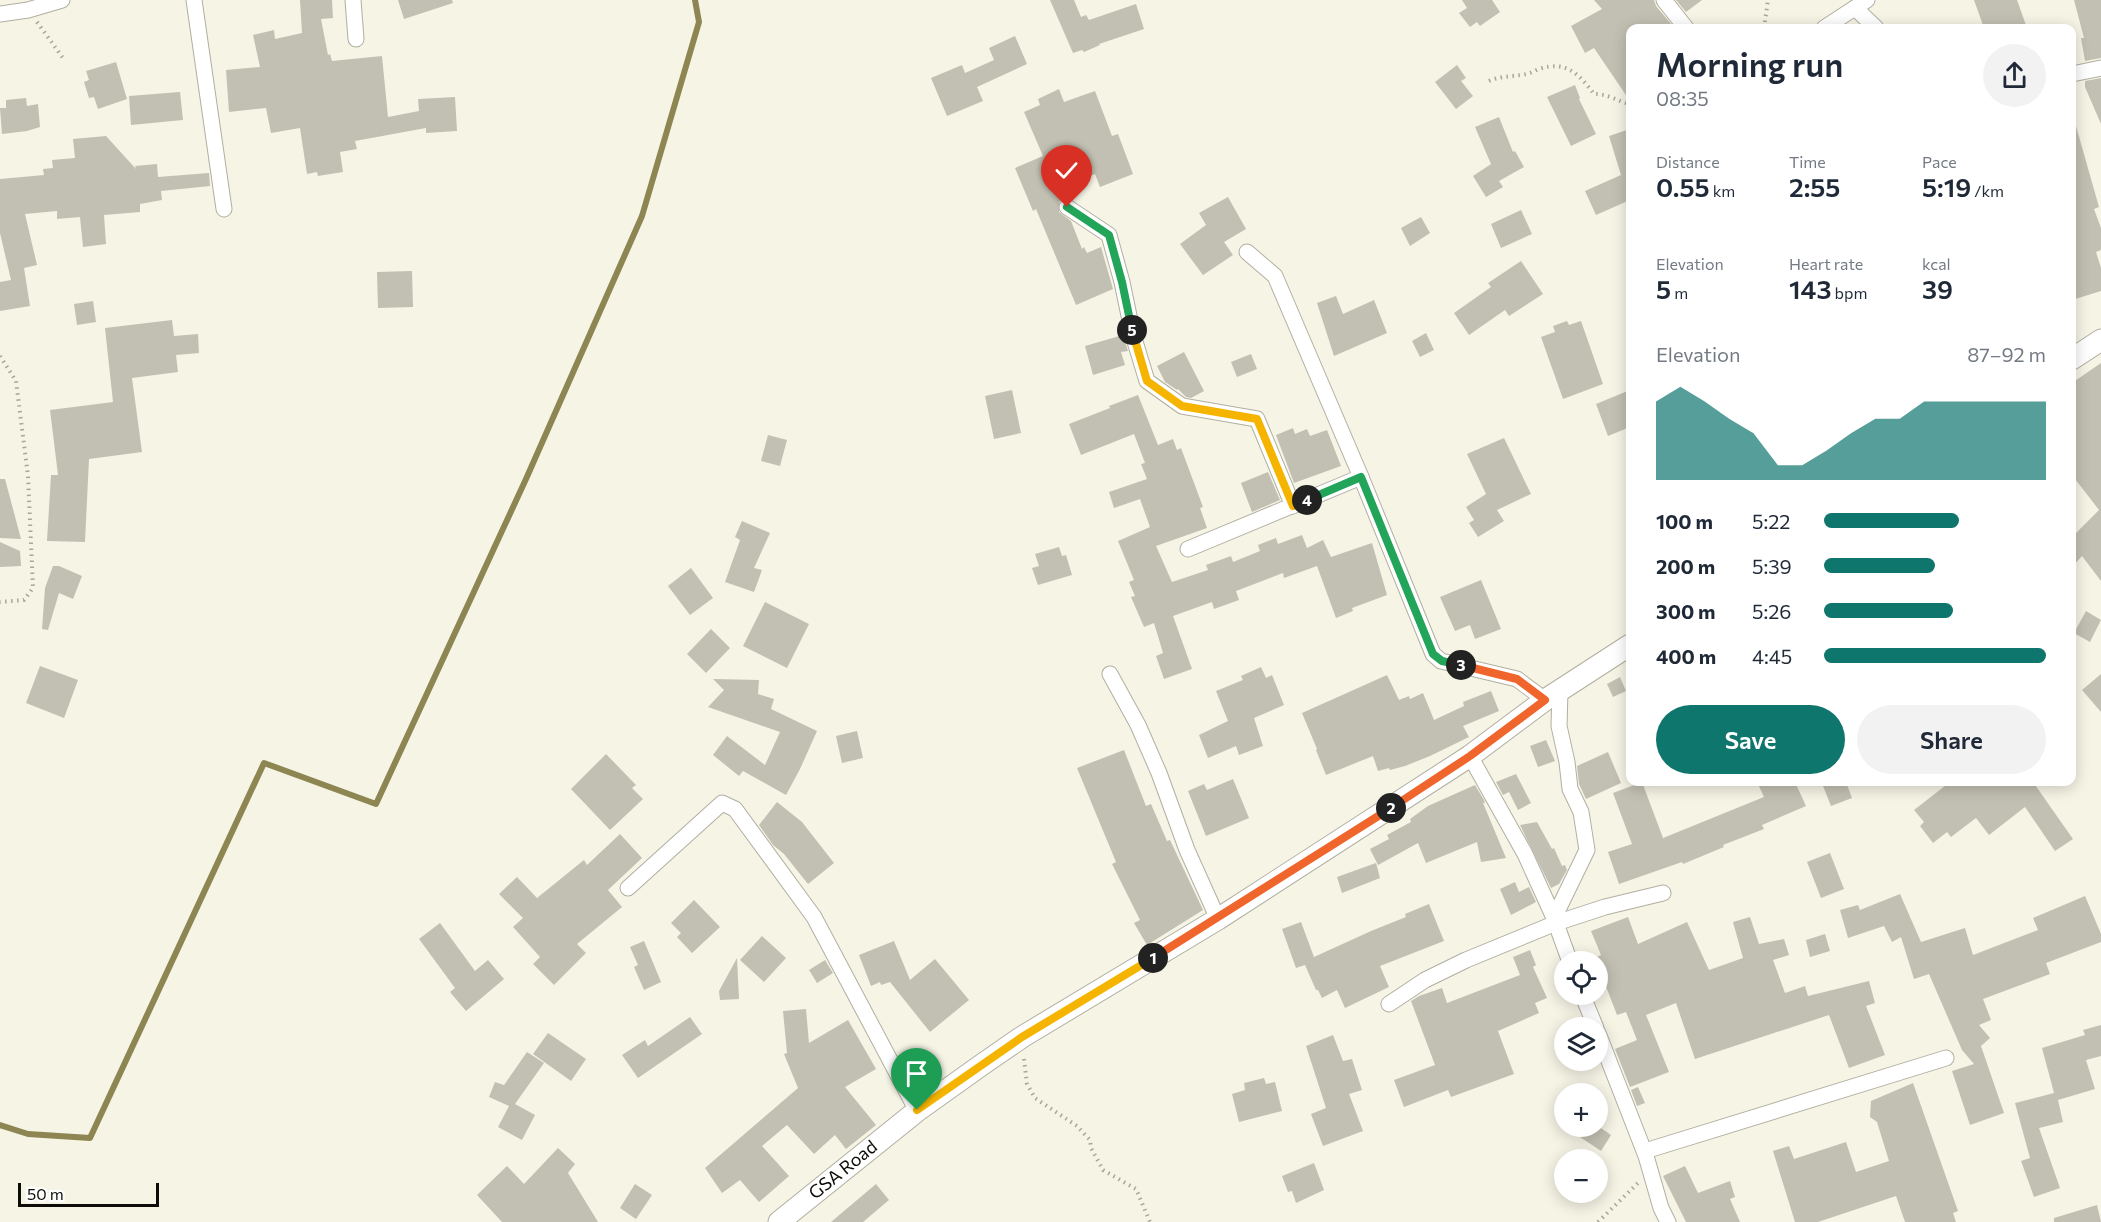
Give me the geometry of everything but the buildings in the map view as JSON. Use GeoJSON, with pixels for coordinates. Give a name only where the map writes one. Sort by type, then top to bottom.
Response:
{"type":"FeatureCollection","features":[{"type":"Feature","properties":{"kind":"street"},"geometry":{"type":"LineString","coordinates":[[0,14],[28,10],[62,0]]}},
{"type":"Feature","properties":{"kind":"street"},"geometry":{"type":"LineString","coordinates":[[194,0],[224,209]]}},
{"type":"Feature","properties":{"kind":"street"},"geometry":{"type":"LineString","coordinates":[[353,0],[356,39]]}},
{"type":"Feature","properties":{"kind":"street"},"geometry":{"type":"LineString","coordinates":[[1664,0],[1683,24]]}},
{"type":"Feature","properties":{"kind":"street"},"geometry":{"type":"LineString","coordinates":[[1832,24],[1853,14],[1869,24]]}},
{"type":"Feature","properties":{"kind":"street"},"geometry":{"type":"LineString","coordinates":[[2076,73],[2101,69]]}},
{"type":"Feature","properties":{"kind":"street"},"geometry":{"type":"LineString","coordinates":[[1067,207],[1109,235],[1133,335],[1147,381],[1182,406],[1257,419],[1293,506]]}},
{"type":"Feature","properties":{"kind":"street"},"geometry":{"type":"LineString","coordinates":[[1247,252],[1275,276],[1361,477],[1433,654],[1442,661],[1517,679],[1552,696],[1567,762],[1570,789],[1581,812],[1587,850],[1555,920]]}},
{"type":"Feature","properties":{"kind":"street"},"geometry":{"type":"LineString","coordinates":[[2076,356],[2101,340]]}},
{"type":"Feature","properties":{"kind":"street"},"geometry":{"type":"LineString","coordinates":[[1188,549],[1361,477]]}},
{"type":"Feature","properties":{"kind":"street","name":"GSA Road"},"geometry":{"type":"LineString","coordinates":[[779,1222],[917,1110],[1022,1037],[1218,919],[1470,756],[1552,696],[1626,648]]}},
{"type":"Feature","properties":{"kind":"street"},"geometry":{"type":"LineString","coordinates":[[1110,674],[1138,725],[1159,773],[1187,850],[1218,919]]}},
{"type":"Feature","properties":{"kind":"street"},"geometry":{"type":"LineString","coordinates":[[1470,756],[1525,854],[1555,920],[1566,951]]}},
{"type":"Feature","properties":{"kind":"street"},"geometry":{"type":"LineString","coordinates":[[628,888],[722,803],[735,809],[814,917],[917,1110]]}},
{"type":"Feature","properties":{"kind":"street"},"geometry":{"type":"LineString","coordinates":[[1389,1004],[1425,980],[1555,920],[1663,892]]}},
{"type":"Feature","properties":{"kind":"street"},"geometry":{"type":"LineString","coordinates":[[1608,1058],[1647,1159],[1661,1208],[1668,1222]]}},
{"type":"Feature","properties":{"kind":"street"},"geometry":{"type":"LineString","coordinates":[[1647,1159],[1946,1058]]}},
{"type":"Feature","properties":{"kind":"path"},"geometry":{"type":"LineString","coordinates":[[1765,24],[1768,0]]}},
{"type":"Feature","properties":{"kind":"path"},"geometry":{"type":"LineString","coordinates":[[28,10],[63,58]]}},
{"type":"Feature","properties":{"kind":"path"},"geometry":{"type":"LineString","coordinates":[[1489,81],[1500,76],[1530,73],[1556,66],[1577,73],[1594,94],[1601,93],[1626,102]]}},
{"type":"Feature","properties":{"kind":"path"},"geometry":{"type":"LineString","coordinates":[[0,356],[16,381],[28,476],[33,588],[24,600],[0,602]]}},
{"type":"Feature","properties":{"kind":"path"},"geometry":{"type":"LineString","coordinates":[[1022,1037],[1027,1084],[1035,1098],[1062,1114],[1090,1140],[1091,1148],[1103,1170],[1136,1189],[1150,1222]]}},
{"type":"Feature","properties":{"kind":"path"},"geometry":{"type":"LineString","coordinates":[[1598,1222],[1637,1184],[1647,1159]]}},
{"type":"Feature","properties":{"kind":"waterway"},"geometry":{"type":"LineString","coordinates":[[0,1125],[28,1134],[90,1138],[264,763],[376,804],[526,479],[642,216],[699,22],[695,0]]}},
{"type":"Feature","properties":{"kind":"route"},"geometry":{"type":"LineString","coordinates":[[917,1110],[1022,1037],[1218,919],[1470,756],[1545,700],[1517,679],[1442,661],[1433,654],[1361,477],[1293,506],[1257,419],[1182,406],[1147,381],[1133,335],[1109,235],[1067,207]]}}]}
